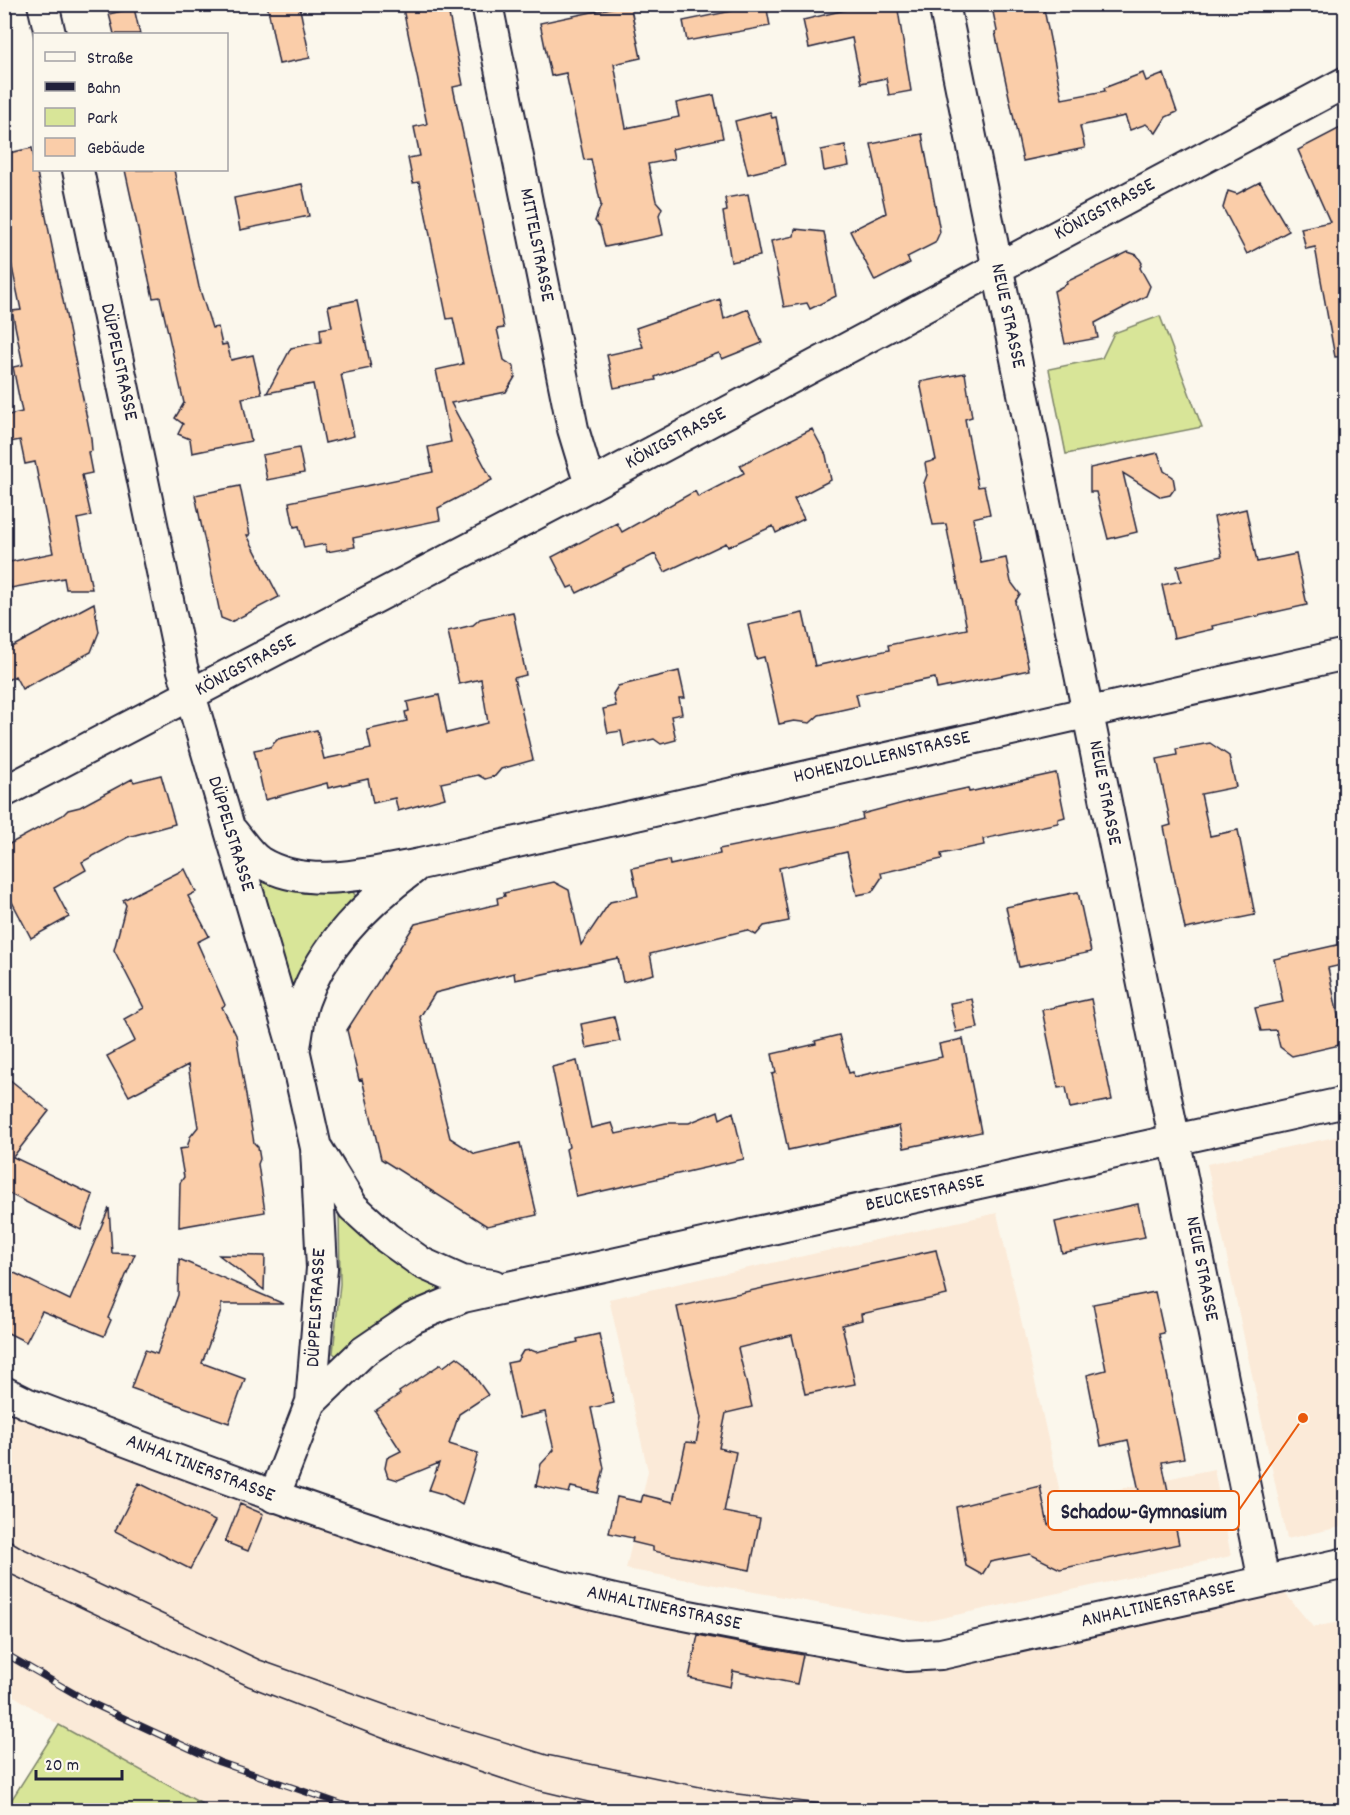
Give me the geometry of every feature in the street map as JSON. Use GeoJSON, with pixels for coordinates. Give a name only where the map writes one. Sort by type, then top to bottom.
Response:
{"type":"FeatureCollection","features":[{"type":"Feature","properties":{"kind":"street"},"geometry":{"type":"LineString","coordinates":[[44,4],[50,33]]}},
{"type":"Feature","properties":{"kind":"street","name":"MITTELSTRASSE"},"geometry":{"type":"LineString","coordinates":[[487,4],[573,429],[590,485]]}},
{"type":"Feature","properties":{"kind":"street","name":"NEUE STRASSE"},"geometry":{"type":"LineString","coordinates":[[944,4],[1264,1581]]}},
{"type":"Feature","properties":{"kind":"street","name":"KÖNIGSTRASSE"},"geometry":{"type":"LineString","coordinates":[[4,792],[590,485],[1346,82]]}},
{"type":"Feature","properties":{"kind":"street","name":"DÜPPELSTRASSE"},"geometry":{"type":"LineString","coordinates":[[78,171],[190,696],[294,1049],[316,1148],[322,1268],[311,1402],[273,1497]]}},
{"type":"Feature","properties":{"kind":"street","name":"HOHENZOLLERNSTRASSE"},"geometry":{"type":"LineString","coordinates":[[227,825],[259,861],[297,876],[339,878],[420,864],[1346,654]]}},
{"type":"Feature","properties":{"kind":"street","name":"HOHENZOLLERNSTRASSE"},"geometry":{"type":"LineString","coordinates":[[294,1049],[304,1001],[325,957],[351,923],[385,889],[420,864]]}},
{"type":"Feature","properties":{"kind":"street","name":"BEUCKESTRASSE"},"geometry":{"type":"LineString","coordinates":[[311,1402],[363,1352],[413,1318],[463,1297],[1346,1102]]}},
{"type":"Feature","properties":{"kind":"street","name":"BEUCKESTRASSE"},"geometry":{"type":"LineString","coordinates":[[316,1148],[353,1207],[387,1238],[422,1263],[462,1281],[505,1286]]}},
{"type":"Feature","properties":{"kind":"street","name":"ANHALTINERSTRASSE"},"geometry":{"type":"LineString","coordinates":[[4,1392],[37,1407],[273,1497],[523,1576],[620,1602],[907,1656],[941,1654],[1346,1563]]}},
{"type":"Feature","properties":{"kind":"shaded area"},"geometry":{"type":"Polygon","coordinates":[[[1345,1135],[1345,1526],[1287,1539],[1207,1164],[1345,1135]]]}},
{"type":"Feature","properties":{"kind":"shaded area"},"geometry":{"type":"Polygon","coordinates":[[[997,1213],[1062,1501],[1214,1469],[1231,1556],[923,1622],[626,1569],[648,1471],[609,1299],[997,1213]]]}},
{"type":"Feature","properties":{"kind":"shaded area"},"geometry":{"type":"Polygon","coordinates":[[[4,1411],[266,1511],[619,1615],[860,1661],[1284,1592],[1313,1627],[1345,1621],[1345,1810],[213,1810],[59,1725],[5,1690],[4,1411]]]}},
{"type":"Feature","properties":{"kind":"green space"},"geometry":{"type":"Polygon","coordinates":[[[1160,316],[1202,427],[1066,454],[1049,369],[1102,358],[1114,333],[1160,316]]]}},
{"type":"Feature","properties":{"kind":"green space"},"geometry":{"type":"Polygon","coordinates":[[[257,876],[316,892],[353,892],[357,898],[294,997],[257,876]]]}},
{"type":"Feature","properties":{"kind":"green space"},"geometry":{"type":"Polygon","coordinates":[[[339,1216],[345,1216],[442,1286],[442,1290],[387,1317],[338,1357],[333,1353],[340,1284],[339,1216]]]}},
{"type":"Feature","properties":{"kind":"green space"},"geometry":{"type":"Polygon","coordinates":[[[59,1725],[213,1810],[5,1810],[59,1725]]]}},
{"type":"Feature","properties":{"kind":"building"},"geometry":{"type":"Polygon","coordinates":[[[267,4],[299,4],[310,58],[279,64],[267,4]]]}},
{"type":"Feature","properties":{"kind":"building"},"geometry":{"type":"Polygon","coordinates":[[[402,4],[447,4],[463,85],[453,87],[504,328],[497,329],[504,360],[514,367],[515,377],[506,392],[451,403],[492,480],[438,508],[440,520],[353,538],[355,547],[327,552],[325,544],[304,548],[299,526],[294,527],[289,502],[433,472],[428,447],[451,442],[436,370],[463,364],[453,318],[447,319],[419,182],[413,183],[408,158],[420,156],[414,127],[427,124],[402,4]]]}},
{"type":"Feature","properties":{"kind":"building"},"geometry":{"type":"Polygon","coordinates":[[[630,4],[641,58],[614,64],[626,128],[679,117],[676,103],[714,95],[723,138],[672,149],[674,159],[648,164],[656,201],[662,208],[659,215],[663,235],[605,247],[600,227],[595,221],[601,205],[591,159],[584,160],[566,73],[551,76],[540,23],[630,4]]]}},
{"type":"Feature","properties":{"kind":"building"},"geometry":{"type":"Polygon","coordinates":[[[731,4],[766,4],[770,26],[687,41],[683,21],[732,11],[731,4]]]}},
{"type":"Feature","properties":{"kind":"building"},"geometry":{"type":"Polygon","coordinates":[[[844,4],[897,4],[911,91],[889,95],[886,78],[861,83],[852,38],[809,48],[803,20],[845,10],[844,4]]]}},
{"type":"Feature","properties":{"kind":"building"},"geometry":{"type":"Polygon","coordinates":[[[1043,4],[1062,99],[1105,91],[1104,88],[1143,73],[1146,81],[1164,74],[1177,112],[1166,117],[1156,133],[1146,124],[1130,130],[1125,116],[1080,126],[1085,148],[1023,161],[995,32],[997,31],[993,12],[1043,4]]]}},
{"type":"Feature","properties":{"kind":"building"},"geometry":{"type":"Polygon","coordinates":[[[134,8],[140,33],[114,33],[109,14],[134,8]]]}},
{"type":"Feature","properties":{"kind":"building"},"geometry":{"type":"Polygon","coordinates":[[[770,112],[772,118],[776,117],[785,165],[748,174],[735,121],[770,112]]]}},
{"type":"Feature","properties":{"kind":"building"},"geometry":{"type":"Polygon","coordinates":[[[1346,125],[1346,356],[1335,357],[1315,247],[1306,249],[1301,228],[1330,222],[1298,150],[1346,125]]]}},
{"type":"Feature","properties":{"kind":"building"},"geometry":{"type":"Polygon","coordinates":[[[922,134],[940,232],[935,243],[907,257],[910,263],[875,281],[850,231],[886,213],[871,144],[922,134]]]}},
{"type":"Feature","properties":{"kind":"building"},"geometry":{"type":"Polygon","coordinates":[[[845,145],[849,166],[824,171],[821,150],[845,145]]]}},
{"type":"Feature","properties":{"kind":"building"},"geometry":{"type":"Polygon","coordinates":[[[32,148],[33,171],[37,171],[91,438],[92,451],[88,452],[92,473],[82,475],[91,516],[77,519],[92,589],[66,589],[64,578],[11,588],[5,563],[53,553],[35,462],[25,464],[20,440],[4,443],[4,416],[22,412],[13,367],[23,365],[12,311],[21,310],[9,253],[4,253],[4,154],[32,148]]]}},
{"type":"Feature","properties":{"kind":"building"},"geometry":{"type":"Polygon","coordinates":[[[125,171],[174,171],[199,287],[212,328],[218,327],[222,345],[227,344],[231,360],[253,355],[262,394],[242,398],[251,441],[192,453],[190,439],[178,434],[183,424],[175,418],[184,403],[160,297],[153,298],[125,171]]]}},
{"type":"Feature","properties":{"kind":"building"},"geometry":{"type":"Polygon","coordinates":[[[1260,182],[1289,231],[1247,254],[1223,208],[1228,191],[1237,194],[1260,182]]]}},
{"type":"Feature","properties":{"kind":"building"},"geometry":{"type":"Polygon","coordinates":[[[302,184],[309,216],[240,230],[234,198],[302,184]]]}},
{"type":"Feature","properties":{"kind":"building"},"geometry":{"type":"Polygon","coordinates":[[[748,194],[760,256],[731,262],[723,212],[727,211],[725,198],[748,194]]]}},
{"type":"Feature","properties":{"kind":"building"},"geometry":{"type":"Polygon","coordinates":[[[795,229],[824,232],[836,296],[810,309],[807,303],[784,307],[771,241],[794,236],[795,229]]]}},
{"type":"Feature","properties":{"kind":"building"},"geometry":{"type":"Polygon","coordinates":[[[1128,252],[1137,255],[1142,263],[1140,268],[1150,286],[1146,296],[1095,323],[1098,338],[1065,344],[1054,291],[1067,284],[1066,282],[1128,252]]]}},
{"type":"Feature","properties":{"kind":"building"},"geometry":{"type":"Polygon","coordinates":[[[720,299],[724,319],[748,309],[762,343],[722,359],[719,353],[655,377],[656,380],[614,388],[607,355],[643,347],[636,328],[720,299]]]}},
{"type":"Feature","properties":{"kind":"building"},"geometry":{"type":"Polygon","coordinates":[[[357,300],[371,368],[341,374],[354,436],[325,443],[313,384],[267,393],[291,348],[321,342],[320,329],[332,327],[328,306],[357,300]]]}},
{"type":"Feature","properties":{"kind":"building"},"geometry":{"type":"Polygon","coordinates":[[[965,373],[972,417],[965,419],[978,487],[984,486],[990,514],[973,518],[981,563],[1006,558],[1011,582],[1020,594],[1015,602],[1029,670],[937,689],[935,678],[856,694],[859,706],[819,715],[810,723],[794,721],[779,724],[764,657],[756,659],[748,625],[803,613],[815,666],[889,650],[888,645],[967,629],[946,524],[933,525],[924,483],[927,475],[925,463],[936,460],[920,382],[965,373]]]}},
{"type":"Feature","properties":{"kind":"building"},"geometry":{"type":"Polygon","coordinates":[[[812,429],[826,455],[831,480],[794,499],[804,519],[776,533],[773,526],[728,547],[726,543],[665,572],[655,554],[577,593],[573,586],[568,588],[552,557],[617,523],[622,532],[695,491],[698,497],[744,473],[740,465],[812,429]]]}},
{"type":"Feature","properties":{"kind":"building"},"geometry":{"type":"Polygon","coordinates":[[[299,448],[304,473],[267,480],[262,455],[299,448]]]}},
{"type":"Feature","properties":{"kind":"building"},"geometry":{"type":"Polygon","coordinates":[[[1158,453],[1164,471],[1173,477],[1175,488],[1170,495],[1161,497],[1123,473],[1137,532],[1108,539],[1096,492],[1090,492],[1090,468],[1158,453]]]}},
{"type":"Feature","properties":{"kind":"building"},"geometry":{"type":"Polygon","coordinates":[[[240,486],[250,535],[247,535],[279,597],[231,622],[221,618],[195,495],[240,486]]]}},
{"type":"Feature","properties":{"kind":"building"},"geometry":{"type":"Polygon","coordinates":[[[1246,509],[1257,562],[1296,554],[1307,605],[1212,626],[1213,629],[1174,638],[1162,585],[1181,581],[1177,566],[1222,556],[1214,517],[1246,509]]]}},
{"type":"Feature","properties":{"kind":"building"},"geometry":{"type":"Polygon","coordinates":[[[94,603],[99,632],[91,652],[22,689],[15,676],[4,682],[4,651],[94,603]]]}},
{"type":"Feature","properties":{"kind":"building"},"geometry":{"type":"Polygon","coordinates":[[[513,612],[526,675],[514,678],[533,760],[501,769],[495,776],[485,779],[478,775],[441,783],[445,798],[398,811],[395,798],[373,803],[368,779],[328,788],[327,783],[265,800],[254,750],[270,747],[278,739],[317,730],[324,759],[371,749],[367,730],[407,721],[405,712],[409,711],[407,702],[439,695],[447,733],[488,723],[481,679],[459,684],[448,631],[473,625],[480,619],[513,612]]]}},
{"type":"Feature","properties":{"kind":"building"},"geometry":{"type":"Polygon","coordinates":[[[679,671],[685,698],[679,698],[682,714],[671,716],[676,740],[661,744],[654,739],[624,746],[621,731],[608,733],[603,709],[616,706],[613,694],[618,686],[679,671]]]}},
{"type":"Feature","properties":{"kind":"building"},"geometry":{"type":"Polygon","coordinates":[[[1210,743],[1229,756],[1236,787],[1201,794],[1210,836],[1238,830],[1255,915],[1185,929],[1164,827],[1171,825],[1157,759],[1177,755],[1176,749],[1210,743]]]}},
{"type":"Feature","properties":{"kind":"building"},"geometry":{"type":"Polygon","coordinates":[[[1056,773],[1065,817],[1058,819],[1058,823],[983,839],[984,845],[941,854],[942,859],[881,873],[882,877],[872,892],[857,895],[847,852],[779,868],[789,921],[764,926],[756,935],[747,930],[650,954],[654,974],[623,982],[618,958],[515,980],[514,973],[435,993],[420,1017],[450,1138],[475,1154],[520,1143],[537,1215],[487,1226],[381,1159],[362,1079],[359,1080],[347,1030],[415,924],[498,904],[497,898],[505,896],[504,893],[554,882],[569,890],[581,945],[610,902],[638,896],[632,868],[669,860],[670,865],[720,854],[719,849],[841,825],[863,819],[862,814],[922,798],[968,788],[969,792],[1056,773]]]}},
{"type":"Feature","properties":{"kind":"building"},"geometry":{"type":"Polygon","coordinates":[[[161,775],[175,824],[128,837],[82,862],[86,870],[54,888],[69,917],[31,938],[11,900],[4,904],[4,847],[63,815],[68,810],[80,807],[132,779],[134,782],[161,775]]]}},
{"type":"Feature","properties":{"kind":"building"},"geometry":{"type":"Polygon","coordinates":[[[185,869],[196,892],[188,896],[209,936],[197,942],[225,1005],[222,1007],[236,1035],[254,1143],[258,1147],[260,1159],[258,1164],[265,1212],[179,1227],[180,1183],[184,1177],[179,1149],[187,1148],[190,1137],[198,1127],[188,1065],[129,1096],[107,1056],[135,1041],[124,1019],[144,1008],[114,950],[126,905],[123,900],[185,869]]]}},
{"type":"Feature","properties":{"kind":"building"},"geometry":{"type":"Polygon","coordinates":[[[1078,892],[1091,952],[1019,967],[1006,907],[1078,892]]]}},
{"type":"Feature","properties":{"kind":"building"},"geometry":{"type":"Polygon","coordinates":[[[1346,943],[1346,964],[1328,968],[1344,1044],[1292,1056],[1280,1047],[1276,1030],[1261,1031],[1255,1008],[1283,1002],[1274,959],[1346,943]]]}},
{"type":"Feature","properties":{"kind":"building"},"geometry":{"type":"Polygon","coordinates":[[[972,999],[978,1028],[956,1032],[950,1003],[972,999]]]}},
{"type":"Feature","properties":{"kind":"building"},"geometry":{"type":"Polygon","coordinates":[[[1091,999],[1112,1100],[1070,1108],[1066,1087],[1058,1088],[1042,1010],[1091,999]]]}},
{"type":"Feature","properties":{"kind":"building"},"geometry":{"type":"Polygon","coordinates":[[[614,1017],[620,1041],[586,1048],[581,1024],[614,1017]]]}},
{"type":"Feature","properties":{"kind":"building"},"geometry":{"type":"Polygon","coordinates":[[[839,1035],[849,1073],[853,1072],[854,1077],[942,1057],[939,1044],[963,1039],[981,1132],[904,1148],[899,1126],[788,1150],[772,1074],[776,1073],[772,1054],[816,1044],[815,1041],[839,1035]]]}},
{"type":"Feature","properties":{"kind":"building"},"geometry":{"type":"Polygon","coordinates":[[[577,1061],[591,1128],[612,1123],[616,1134],[666,1123],[689,1123],[718,1111],[720,1119],[733,1112],[744,1159],[576,1197],[566,1149],[569,1147],[552,1067],[577,1061]]]}},
{"type":"Feature","properties":{"kind":"building"},"geometry":{"type":"Polygon","coordinates":[[[4,1075],[49,1111],[13,1157],[93,1195],[81,1230],[4,1191],[4,1075]]]}},
{"type":"Feature","properties":{"kind":"building"},"geometry":{"type":"Polygon","coordinates":[[[1138,1204],[1145,1237],[1062,1253],[1055,1222],[1138,1204]]]}},
{"type":"Feature","properties":{"kind":"building"},"geometry":{"type":"Polygon","coordinates":[[[109,1208],[112,1253],[135,1254],[108,1318],[111,1320],[104,1336],[42,1311],[26,1342],[4,1331],[4,1268],[70,1300],[109,1208]]]}},
{"type":"Feature","properties":{"kind":"building"},"geometry":{"type":"Polygon","coordinates":[[[936,1250],[947,1295],[861,1314],[862,1320],[842,1325],[855,1384],[805,1394],[792,1335],[738,1348],[752,1407],[726,1413],[719,1448],[736,1452],[724,1512],[760,1519],[750,1570],[653,1551],[653,1547],[632,1542],[633,1538],[609,1533],[617,1497],[641,1502],[643,1495],[673,1502],[686,1442],[696,1443],[701,1418],[677,1307],[936,1250]]]}},
{"type":"Feature","properties":{"kind":"building"},"geometry":{"type":"Polygon","coordinates":[[[219,1255],[265,1256],[264,1290],[219,1255]]]}},
{"type":"Feature","properties":{"kind":"building"},"geometry":{"type":"Polygon","coordinates":[[[179,1259],[284,1304],[221,1304],[221,1311],[202,1363],[245,1379],[229,1423],[131,1388],[145,1350],[157,1354],[178,1295],[179,1259]]]}},
{"type":"Feature","properties":{"kind":"building"},"geometry":{"type":"Polygon","coordinates":[[[1155,1292],[1164,1333],[1159,1334],[1184,1458],[1162,1462],[1179,1544],[1060,1569],[1030,1554],[990,1562],[982,1575],[966,1566],[956,1507],[1040,1486],[1048,1525],[1142,1505],[1128,1440],[1101,1446],[1087,1375],[1106,1370],[1093,1304],[1155,1292]]]}},
{"type":"Feature","properties":{"kind":"building"},"geometry":{"type":"Polygon","coordinates":[[[599,1334],[614,1403],[591,1408],[604,1468],[598,1493],[571,1487],[569,1493],[536,1486],[541,1464],[554,1450],[545,1412],[519,1418],[507,1363],[517,1361],[523,1351],[536,1352],[578,1342],[577,1339],[599,1334]]]}},
{"type":"Feature","properties":{"kind":"building"},"geometry":{"type":"Polygon","coordinates":[[[457,1357],[465,1363],[488,1395],[459,1414],[449,1444],[478,1453],[462,1505],[443,1494],[429,1490],[439,1463],[398,1480],[388,1477],[385,1468],[387,1458],[401,1451],[375,1411],[441,1364],[443,1367],[457,1357]]]}},
{"type":"Feature","properties":{"kind":"building"},"geometry":{"type":"Polygon","coordinates":[[[139,1483],[215,1521],[190,1569],[115,1531],[139,1483]]]}},
{"type":"Feature","properties":{"kind":"building"},"geometry":{"type":"Polygon","coordinates":[[[240,1504],[263,1514],[248,1551],[225,1542],[240,1504]]]}},
{"type":"Feature","properties":{"kind":"building"},"geometry":{"type":"Polygon","coordinates":[[[698,1635],[803,1655],[797,1684],[733,1671],[730,1687],[689,1678],[698,1635]]]}},
{"type":"Feature","properties":{"kind":"tram line"},"geometry":{"type":"LineString","coordinates":[[4,1537],[22,1548],[260,1660],[400,1710],[547,1755],[729,1793],[871,1810]]}},
{"type":"Feature","properties":{"kind":"tram line"},"geometry":{"type":"LineString","coordinates":[[4,1571],[248,1686],[387,1740],[533,1789],[622,1810]]}},
{"type":"Feature","properties":{"kind":"railway"},"geometry":{"type":"LineString","coordinates":[[4,1653],[89,1702],[219,1762],[358,1810]]}},
{"type":"Feature","properties":{"kind":"place","name":"Schadow-Gymnasium"},"geometry":{"type":"Point","coordinates":[1303,1418]}}]}
